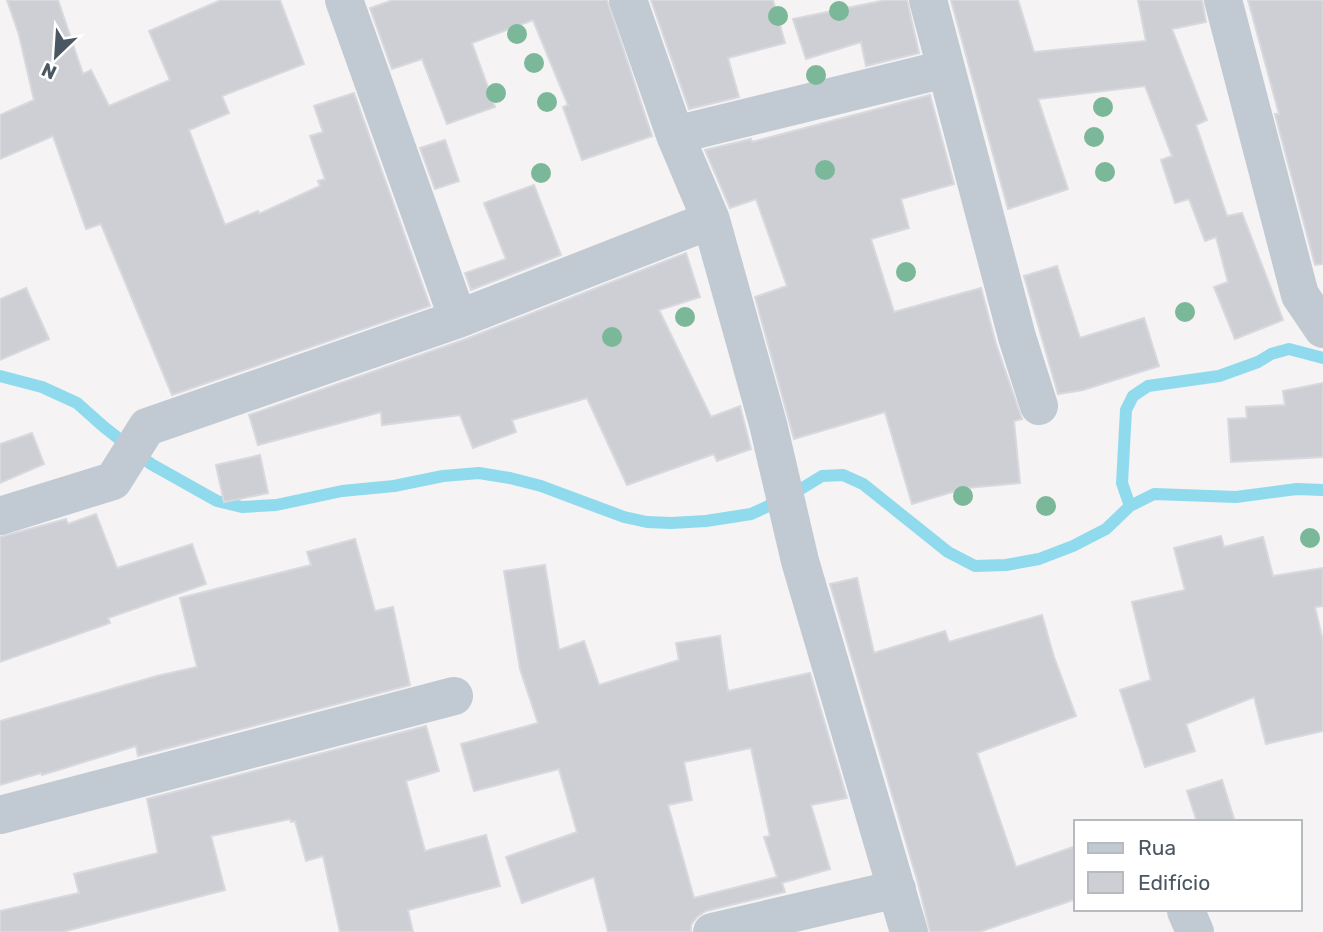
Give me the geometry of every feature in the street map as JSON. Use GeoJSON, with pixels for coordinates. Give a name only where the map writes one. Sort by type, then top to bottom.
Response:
{"type":"FeatureCollection","features":[{"type":"Feature","properties":{"kind":"street"},"geometry":{"type":"LineString","coordinates":[[344,0],[458,318]]}},
{"type":"Feature","properties":{"kind":"street"},"geometry":{"type":"LineString","coordinates":[[628,0],[675,135],[711,220],[768,424],[800,561],[909,932]]}},
{"type":"Feature","properties":{"kind":"street"},"geometry":{"type":"LineString","coordinates":[[928,0],[1017,337],[1039,406]]}},
{"type":"Feature","properties":{"kind":"street"},"geometry":{"type":"LineString","coordinates":[[1223,0],[1300,295],[1323,329]]}},
{"type":"Feature","properties":{"kind":"street"},"geometry":{"type":"LineString","coordinates":[[675,135],[945,69]]}},
{"type":"Feature","properties":{"kind":"street"},"geometry":{"type":"LineString","coordinates":[[0,516],[113,481],[147,427],[458,318],[711,220]]}},
{"type":"Feature","properties":{"kind":"street"},"geometry":{"type":"LineString","coordinates":[[0,815],[454,696]]}},
{"type":"Feature","properties":{"kind":"street"},"geometry":{"type":"LineString","coordinates":[[712,932],[897,888]]}},
{"type":"Feature","properties":{"kind":"building"},"geometry":{"type":"Polygon","coordinates":[[[7,0],[58,0],[83,74],[91,70],[109,106],[170,80],[149,31],[221,0],[280,0],[304,64],[222,96],[229,113],[189,130],[225,225],[258,211],[259,214],[320,186],[318,181],[325,179],[310,136],[323,132],[314,106],[354,93],[430,306],[172,395],[101,224],[86,229],[53,136],[0,159],[0,115],[34,100],[19,35],[7,0]]]}},
{"type":"Feature","properties":{"kind":"building"},"geometry":{"type":"Polygon","coordinates":[[[393,0],[607,0],[652,136],[582,160],[563,107],[568,105],[533,20],[472,43],[495,107],[447,124],[422,59],[392,69],[370,8],[393,0]]]}},
{"type":"Feature","properties":{"kind":"building"},"geometry":{"type":"Polygon","coordinates":[[[651,0],[773,0],[785,43],[728,58],[739,97],[689,109],[651,0]]]}},
{"type":"Feature","properties":{"kind":"building"},"geometry":{"type":"Polygon","coordinates":[[[886,0],[907,0],[919,53],[866,66],[861,42],[806,59],[793,19],[886,0]]]}},
{"type":"Feature","properties":{"kind":"building"},"geometry":{"type":"Polygon","coordinates":[[[951,0],[1018,0],[1034,52],[1146,41],[1138,0],[1202,0],[1206,22],[1172,29],[1207,120],[1196,125],[1227,216],[1242,213],[1283,320],[1235,339],[1214,287],[1228,282],[1216,237],[1205,241],[1189,199],[1175,203],[1161,160],[1172,156],[1145,86],[1038,99],[1068,189],[1008,209],[951,0]]]}},
{"type":"Feature","properties":{"kind":"building"},"geometry":{"type":"Polygon","coordinates":[[[1248,0],[1323,0],[1323,264],[1315,265],[1275,114],[1279,114],[1248,0]]]}},
{"type":"Feature","properties":{"kind":"building"},"geometry":{"type":"Polygon","coordinates":[[[930,95],[954,184],[901,199],[909,228],[871,239],[894,312],[981,288],[996,344],[1022,419],[1014,421],[1020,483],[966,488],[912,504],[885,412],[794,439],[755,297],[787,286],[756,199],[730,208],[705,150],[751,139],[752,142],[930,95]]]}},
{"type":"Feature","properties":{"kind":"building"},"geometry":{"type":"Polygon","coordinates":[[[445,140],[459,181],[435,189],[420,148],[445,140]]]}},
{"type":"Feature","properties":{"kind":"building"},"geometry":{"type":"Polygon","coordinates":[[[534,185],[561,255],[471,290],[465,273],[506,259],[484,203],[534,185]]]}},
{"type":"Feature","properties":{"kind":"building"},"geometry":{"type":"Polygon","coordinates":[[[686,253],[700,297],[659,310],[711,417],[740,406],[751,449],[717,461],[714,454],[627,485],[587,398],[512,420],[516,432],[473,448],[460,415],[382,425],[381,412],[258,445],[249,415],[466,339],[686,253]]]}},
{"type":"Feature","properties":{"kind":"building"},"geometry":{"type":"Polygon","coordinates":[[[1057,266],[1080,338],[1144,318],[1159,366],[1083,390],[1058,394],[1024,276],[1057,266]]]}},
{"type":"Feature","properties":{"kind":"building"},"geometry":{"type":"Polygon","coordinates":[[[26,288],[49,339],[0,360],[0,299],[26,288]]]}},
{"type":"Feature","properties":{"kind":"building"},"geometry":{"type":"Polygon","coordinates":[[[1323,383],[1323,457],[1231,462],[1228,419],[1247,418],[1246,407],[1285,405],[1283,391],[1323,383]]]}},
{"type":"Feature","properties":{"kind":"building"},"geometry":{"type":"Polygon","coordinates":[[[32,433],[44,464],[0,483],[0,444],[32,433]]]}},
{"type":"Feature","properties":{"kind":"building"},"geometry":{"type":"Polygon","coordinates":[[[260,455],[268,493],[224,502],[216,465],[260,455]]]}},
{"type":"Feature","properties":{"kind":"building"},"geometry":{"type":"Polygon","coordinates":[[[96,514],[117,568],[192,544],[206,584],[108,618],[110,623],[0,662],[0,537],[66,519],[68,524],[96,514]]]}},
{"type":"Feature","properties":{"kind":"building"},"geometry":{"type":"Polygon","coordinates":[[[1221,536],[1224,547],[1263,537],[1273,576],[1323,568],[1323,606],[1315,607],[1323,641],[1323,731],[1266,744],[1254,697],[1186,724],[1195,751],[1145,767],[1120,690],[1151,680],[1132,602],[1185,590],[1174,548],[1221,536]]]}},
{"type":"Feature","properties":{"kind":"building"},"geometry":{"type":"Polygon","coordinates":[[[355,539],[375,611],[393,607],[410,685],[138,756],[136,746],[0,785],[0,721],[197,667],[180,598],[311,565],[307,552],[355,539]]]}},
{"type":"Feature","properties":{"kind":"building"},"geometry":{"type":"Polygon","coordinates":[[[545,565],[559,650],[584,641],[599,685],[679,660],[676,643],[720,636],[728,691],[810,673],[847,798],[811,805],[830,869],[782,883],[785,892],[706,911],[691,925],[691,932],[608,932],[594,877],[522,903],[506,857],[577,832],[559,769],[474,791],[461,744],[538,723],[520,669],[504,571],[545,565]],[[751,748],[684,762],[692,800],[668,805],[694,898],[777,877],[764,837],[770,836],[751,748]]]}},
{"type":"Feature","properties":{"kind":"building"},"geometry":{"type":"Polygon","coordinates":[[[857,578],[874,653],[945,631],[949,642],[1042,615],[1076,716],[977,753],[1016,867],[1074,847],[1074,900],[979,932],[930,932],[830,584],[857,578]]]}},
{"type":"Feature","properties":{"kind":"building"},"geometry":{"type":"Polygon","coordinates":[[[426,726],[439,771],[406,781],[425,851],[486,835],[500,886],[408,910],[413,932],[340,932],[323,856],[306,861],[295,821],[291,822],[290,819],[211,836],[225,890],[62,932],[0,932],[0,911],[79,893],[74,874],[158,853],[147,799],[426,726]]]}},
{"type":"Feature","properties":{"kind":"building"},"geometry":{"type":"Polygon","coordinates":[[[1222,780],[1234,820],[1196,820],[1187,791],[1222,780]]]}},
{"type":"Feature","properties":{"kind":"waterway"},"geometry":{"type":"LineString","coordinates":[[1130,506],[1122,483],[1126,410],[1133,396],[1148,386],[1219,376],[1289,349],[1323,358]]}},
{"type":"Feature","properties":{"kind":"waterway"},"geometry":{"type":"LineString","coordinates":[[0,376],[42,387],[77,403],[151,464],[217,501],[242,507],[276,505],[342,491],[479,473],[541,486],[624,517],[671,523],[751,514],[786,498],[822,476],[843,475],[863,484],[948,552],[975,566],[1006,565],[1039,559],[1073,546],[1106,529],[1130,506],[1154,494],[1236,497],[1297,489],[1323,490]]}}]}
